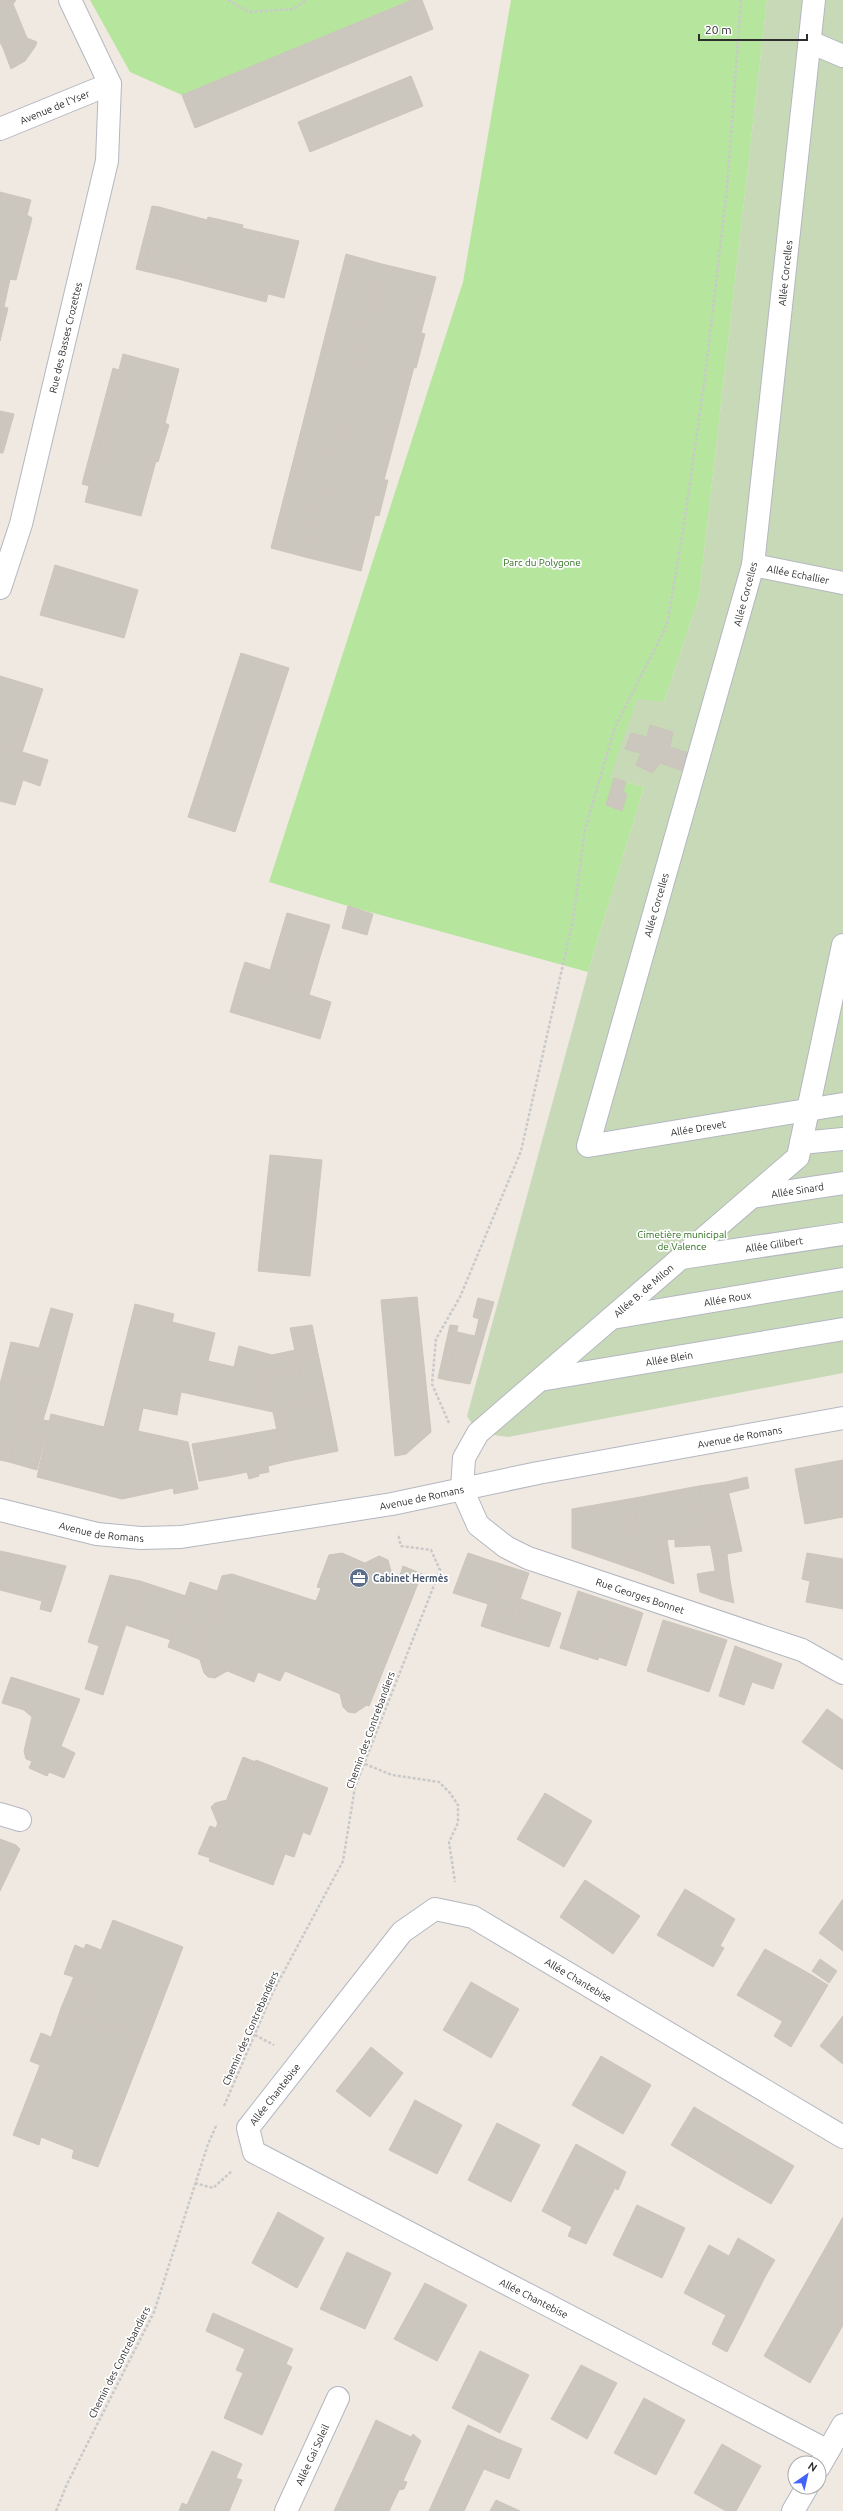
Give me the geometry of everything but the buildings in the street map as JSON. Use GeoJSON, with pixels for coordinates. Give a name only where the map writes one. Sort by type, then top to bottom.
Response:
{"type":"FeatureCollection","features":[{"type":"Feature","properties":{"kind":"street"},"geometry":{"type":"LineString","coordinates":[[70,0],[110,84]]}},
{"type":"Feature","properties":{"kind":"street","name":"Allée Corcelles"},"geometry":{"type":"LineString","coordinates":[[588,1146],[753,565],[814,0]]}},
{"type":"Feature","properties":{"kind":"street"},"geometry":{"type":"LineString","coordinates":[[810,42],[843,56]]}},
{"type":"Feature","properties":{"kind":"street","name":"Avenue de l'Yser"},"geometry":{"type":"LineString","coordinates":[[0,129],[110,84]]}},
{"type":"Feature","properties":{"kind":"street","name":"Rue des Basses Crozettes"},"geometry":{"type":"LineString","coordinates":[[0,588],[21,524],[107,161],[110,84]]}},
{"type":"Feature","properties":{"kind":"street","name":"Allée Echallier"},"geometry":{"type":"LineString","coordinates":[[753,565],[843,583]]}},
{"type":"Feature","properties":{"kind":"street","name":"Allée B. de Milon"},"geometry":{"type":"LineString","coordinates":[[462,1489],[464,1458],[478,1433],[798,1157],[808,1108],[834,1031],[843,945]]}},
{"type":"Feature","properties":{"kind":"street","name":"Allée Drevet"},"geometry":{"type":"LineString","coordinates":[[588,1146],[808,1108],[843,1104]]}},
{"type":"Feature","properties":{"kind":"street"},"geometry":{"type":"LineString","coordinates":[[801,1143],[843,1139]]}},
{"type":"Feature","properties":{"kind":"street","name":"Allée Sinard"},"geometry":{"type":"LineString","coordinates":[[752,1197],[843,1183]]}},
{"type":"Feature","properties":{"kind":"street","name":"Allée Gilibert"},"geometry":{"type":"LineString","coordinates":[[681,1258],[843,1234]]}},
{"type":"Feature","properties":{"kind":"street","name":"Allée Roux"},"geometry":{"type":"LineString","coordinates":[[612,1318],[843,1279]]}},
{"type":"Feature","properties":{"kind":"street","name":"Allée Blein"},"geometry":{"type":"LineString","coordinates":[[540,1380],[843,1329]]}},
{"type":"Feature","properties":{"kind":"street","name":"Avenue de Romans"},"geometry":{"type":"LineString","coordinates":[[0,1510],[97,1534],[141,1538],[181,1537],[392,1504],[462,1489],[843,1418]]}},
{"type":"Feature","properties":{"kind":"street","name":"Rue Georges Bonnet"},"geometry":{"type":"LineString","coordinates":[[462,1489],[478,1525],[506,1547],[528,1558],[802,1650],[843,1673]]}},
{"type":"Feature","properties":{"kind":"street","name":"Allée Chantebise"},"geometry":{"type":"LineString","coordinates":[[816,2455],[254,2152],[248,2128],[402,1932],[435,1909],[473,1917],[843,2137]]}},
{"type":"Feature","properties":{"kind":"street","name":"Allée Gai Soleil"},"geometry":{"type":"LineString","coordinates":[[286,2511],[338,2398]]}},
{"type":"Feature","properties":{"kind":"street"},"geometry":{"type":"LineString","coordinates":[[825,2455],[843,2425]]}},
{"type":"Feature","properties":{"kind":"street"},"geometry":{"type":"LineString","coordinates":[[793,2511],[802,2495]]}},
{"type":"Feature","properties":{"kind":"path"},"geometry":{"type":"LineString","coordinates":[[228,0],[249,12],[294,9],[306,0]]}},
{"type":"Feature","properties":{"kind":"path"},"geometry":{"type":"LineString","coordinates":[[448,1421],[432,1384],[436,1338],[460,1297],[521,1151],[573,920],[585,828],[615,727],[667,625],[683,531],[725,205],[741,0]]}},
{"type":"Feature","properties":{"kind":"path","name":"Chemin des Contrebandiers"},"geometry":{"type":"LineString","coordinates":[[224,2108],[273,1992],[343,1861],[355,1788],[440,1570],[431,1550],[401,1546],[392,1504]]}},
{"type":"Feature","properties":{"kind":"path"},"geometry":{"type":"LineString","coordinates":[[364,1764],[392,1775],[439,1782],[458,1805],[458,1823],[448,1842],[458,1914]]}},
{"type":"Feature","properties":{"kind":"path","name":"Chemin des Contrebandiers"},"geometry":{"type":"LineString","coordinates":[[56,2511],[67,2484],[154,2312],[195,2183],[217,2122]]}},
{"type":"Feature","properties":{"kind":"path"},"geometry":{"type":"LineString","coordinates":[[195,2183],[213,2188],[254,2152]]}},
{"type":"Feature","properties":{"kind":"green space"},"geometry":{"type":"Polygon","coordinates":[[[90,0],[412,0],[182,95],[130,72],[90,0]]]}},
{"type":"Feature","properties":{"kind":"green space","name":"Parc du Polygone"},"geometry":{"type":"Polygon","coordinates":[[[511,0],[767,0],[699,597],[664,702],[610,777],[644,787],[588,972],[348,906],[269,882],[463,282],[511,0]]]}},
{"type":"Feature","properties":{"kind":"green space","name":"Cimetière municipal de Valence"},"geometry":{"type":"Polygon","coordinates":[[[767,0],[843,0],[843,1373],[508,1437],[478,1433],[467,1416],[588,972],[644,787],[610,777],[637,699],[664,702],[699,597],[767,0]]]}},
{"type":"Feature","properties":{"kind":"place","name":"Cabinet Hermès"},"geometry":{"type":"Point","coordinates":[359,1578]}}]}
